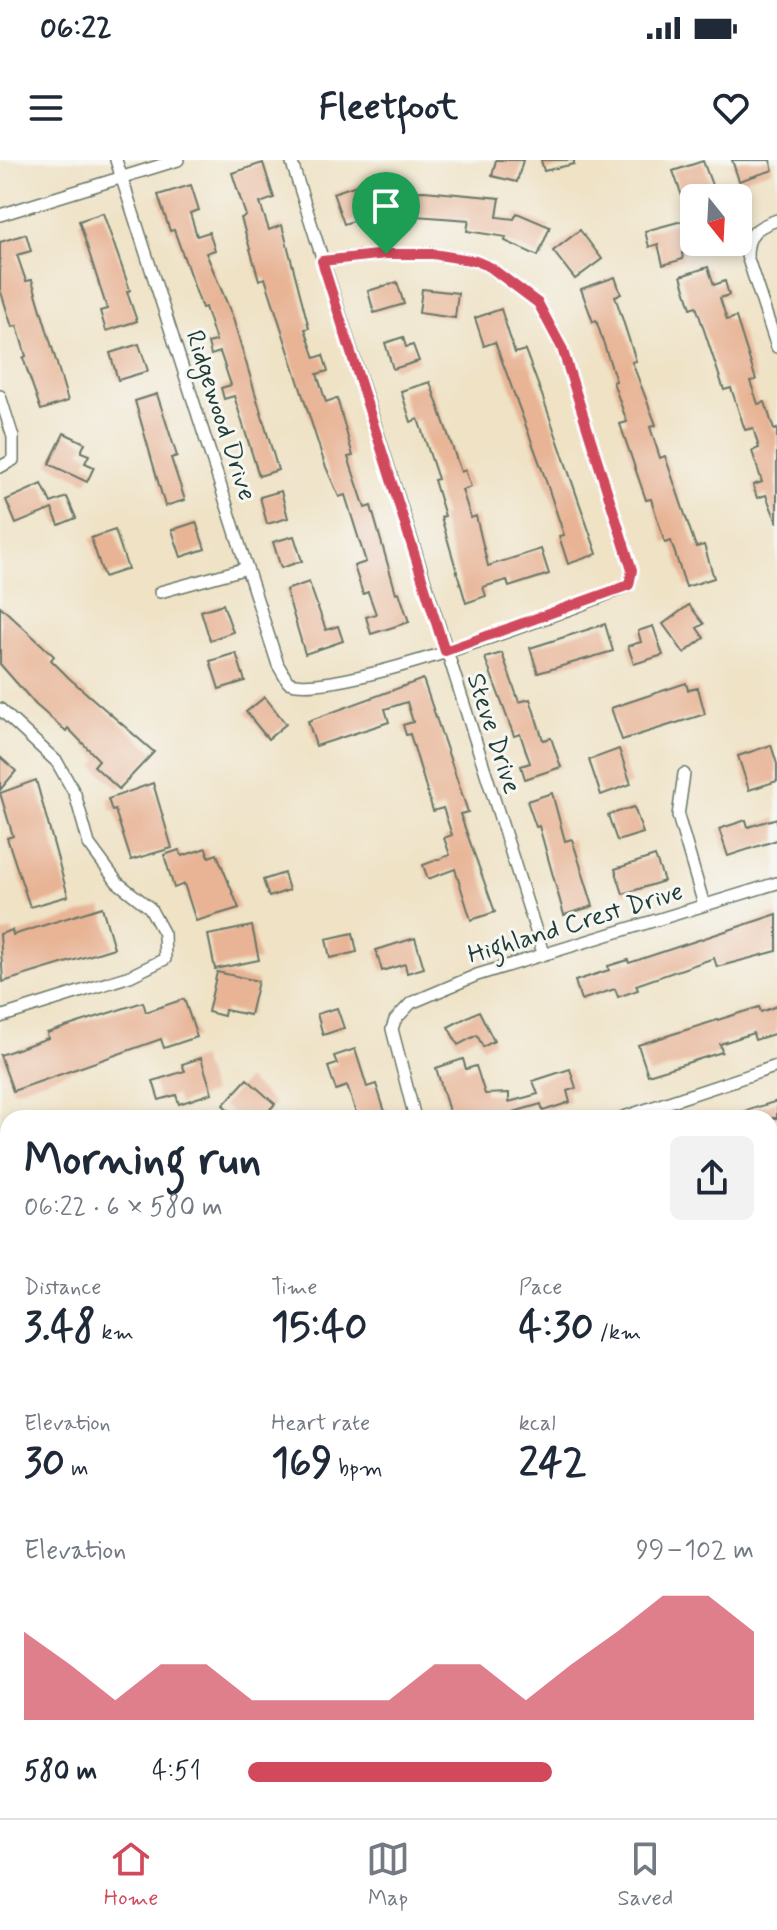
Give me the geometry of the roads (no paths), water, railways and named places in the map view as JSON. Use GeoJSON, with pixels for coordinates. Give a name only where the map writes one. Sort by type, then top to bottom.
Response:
{"type":"FeatureCollection","features":[{"type":"Feature","properties":{"kind":"street","name":"Ridgewood Drive"},"geometry":{"type":"LineString","coordinates":[[116,160],[278,665],[288,682],[308,687],[330,684],[445,651]]}},
{"type":"Feature","properties":{"kind":"street"},"geometry":{"type":"LineString","coordinates":[[0,215],[178,160]]}},
{"type":"Feature","properties":{"kind":"street","name":"Steve Drive"},"geometry":{"type":"LineString","coordinates":[[291,160],[543,953]]}},
{"type":"Feature","properties":{"kind":"street"},"geometry":{"type":"LineString","coordinates":[[777,220],[754,230],[747,243],[747,256],[777,347]]}},
{"type":"Feature","properties":{"kind":"street"},"geometry":{"type":"LineString","coordinates":[[322,261],[386,254],[433,254],[490,267],[538,303],[567,363],[632,580],[611,593],[445,651]]}},
{"type":"Feature","properties":{"kind":"street"},"geometry":{"type":"LineString","coordinates":[[0,396],[13,437],[13,460],[0,467]]}},
{"type":"Feature","properties":{"kind":"street"},"geometry":{"type":"LineString","coordinates":[[160,592],[247,568]]}},
{"type":"Feature","properties":{"kind":"street"},"geometry":{"type":"LineString","coordinates":[[0,709],[57,762],[75,794],[89,844],[117,882],[150,908],[164,934],[165,959],[130,976],[0,1017]]}},
{"type":"Feature","properties":{"kind":"street"},"geometry":{"type":"LineString","coordinates":[[684,774],[678,816],[704,905]]}},
{"type":"Feature","properties":{"kind":"street","name":"Highland Crest Drive"},"geometry":{"type":"LineString","coordinates":[[413,1110],[393,1039],[395,1020],[411,1003],[427,994],[543,953],[777,883]]}},
{"type":"Feature","properties":{"kind":"street"},"geometry":{"type":"LineString","coordinates":[[645,1110],[777,1066]]}}]}
